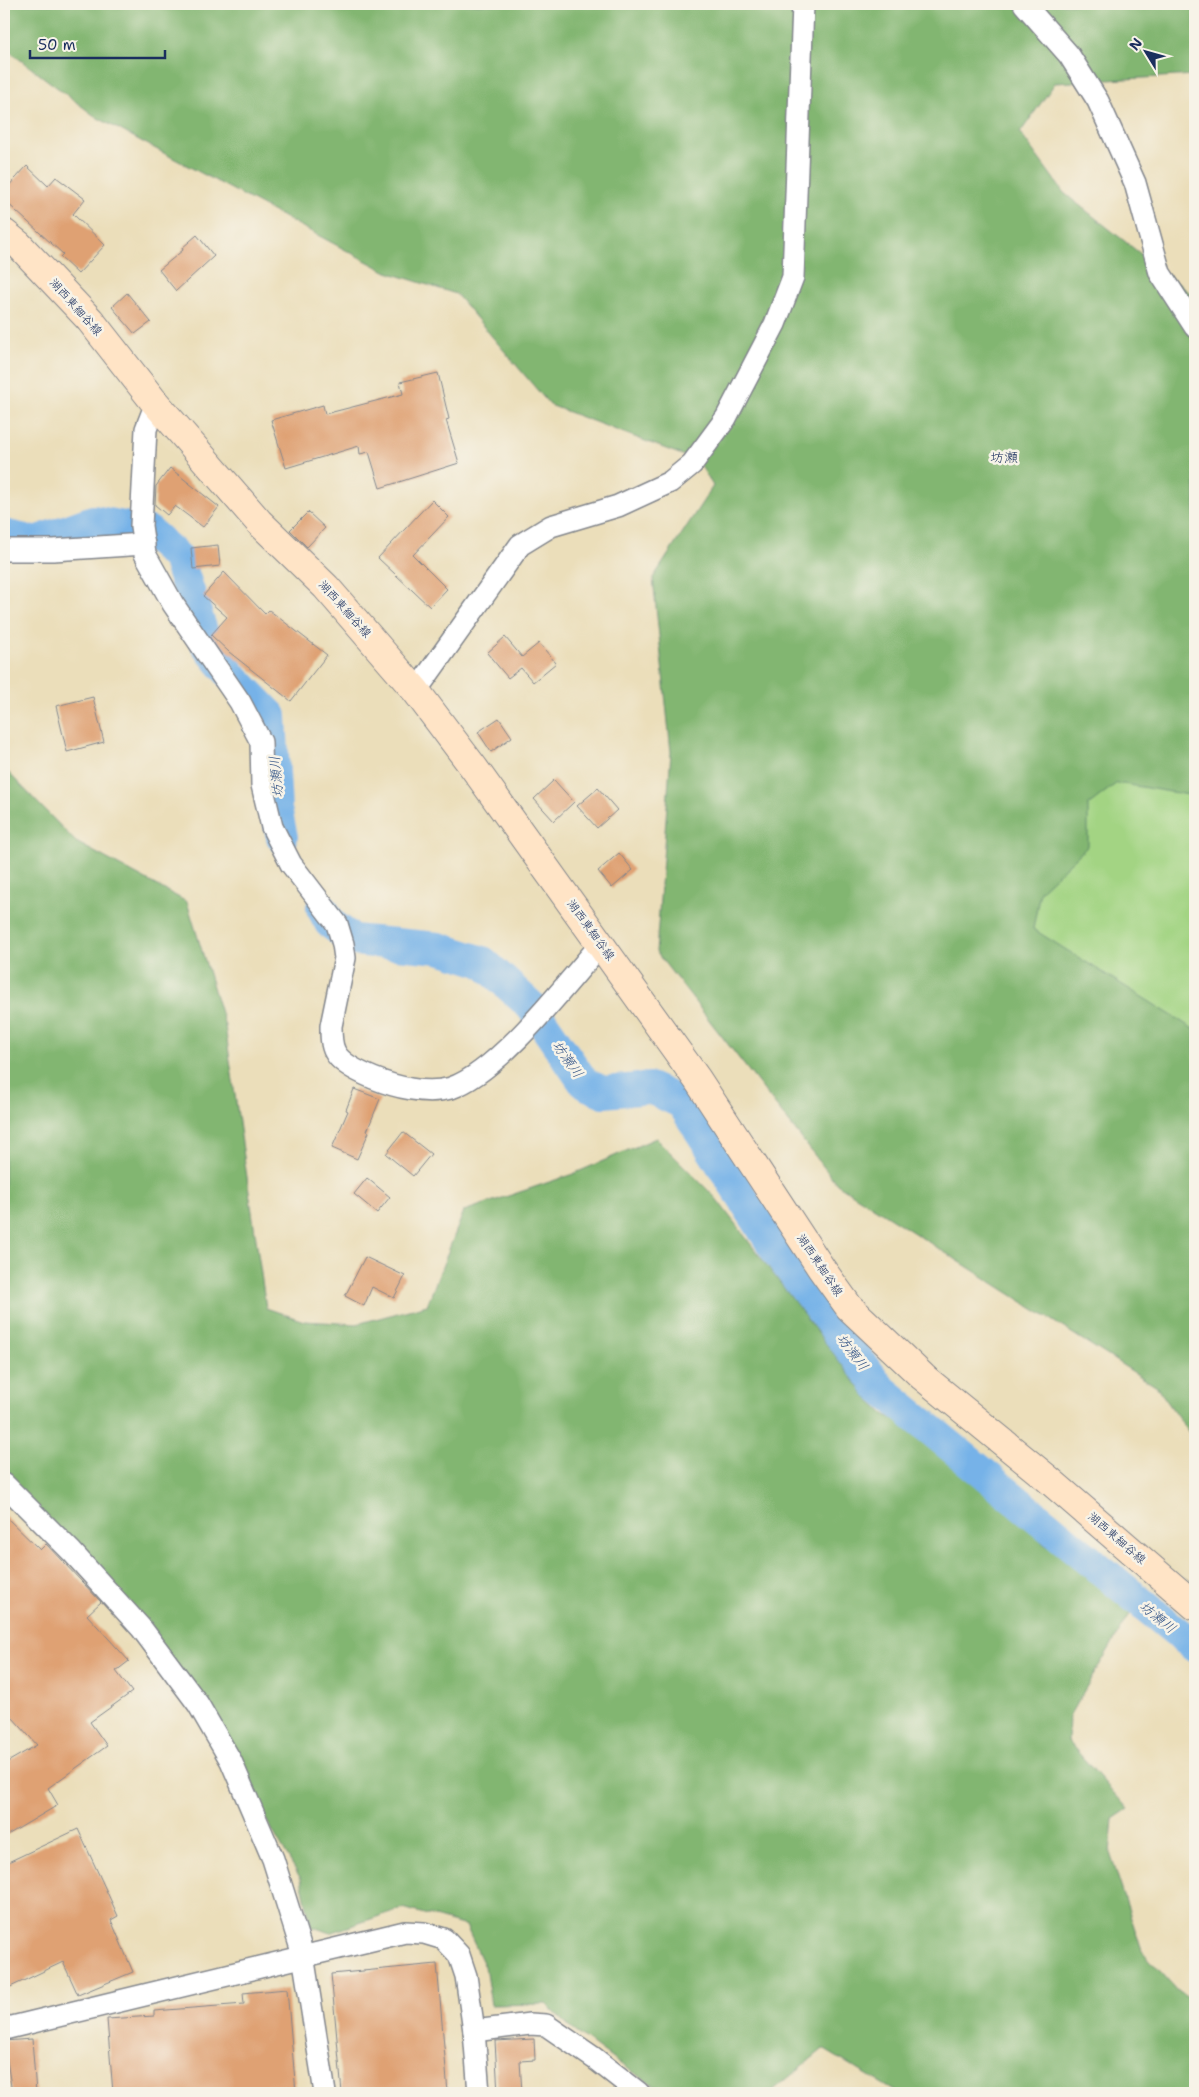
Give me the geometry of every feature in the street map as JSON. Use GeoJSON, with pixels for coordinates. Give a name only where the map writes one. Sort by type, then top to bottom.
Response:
{"type":"FeatureCollection","features":[{"type":"Feature","properties":{"kind":"main road","name":"湖西東細谷線"},"geometry":{"type":"LineString","coordinates":[[4,232],[19,245],[90,320],[156,403],[259,522],[326,587],[416,692],[601,944],[697,1079],[821,1268],[849,1307],[924,1377],[1048,1479],[1195,1606]]}},
{"type":"Feature","properties":{"kind":"street"},"geometry":{"type":"LineString","coordinates":[[416,692],[520,545],[552,526],[618,506],[670,482],[692,464],[726,418],[775,324],[792,277],[803,4]]}},
{"type":"Feature","properties":{"kind":"street"},"geometry":{"type":"LineString","coordinates":[[1024,4],[1069,56],[1098,100],[1135,183],[1160,273],[1195,327]]}},
{"type":"Feature","properties":{"kind":"street"},"geometry":{"type":"LineString","coordinates":[[156,403],[146,429],[141,526],[145,554],[172,604],[240,702],[260,742],[262,785],[272,827],[291,864],[337,924],[345,958],[331,1026],[331,1038],[335,1053],[344,1062],[368,1076],[387,1084],[424,1091],[449,1088],[464,1083],[492,1062],[529,1027],[601,944]]}},
{"type":"Feature","properties":{"kind":"street"},"geometry":{"type":"LineString","coordinates":[[4,550],[53,550],[144,544]]}},
{"type":"Feature","properties":{"kind":"street"},"geometry":{"type":"LineString","coordinates":[[4,1484],[72,1552],[142,1629],[198,1704],[231,1762],[273,1859],[303,1955],[325,2093]]}},
{"type":"Feature","properties":{"kind":"street"},"geometry":{"type":"LineString","coordinates":[[4,2029],[303,1955],[405,1932],[424,1933],[444,1939],[459,1955],[466,1976],[474,2031],[478,2093]]}},
{"type":"Feature","properties":{"kind":"street"},"geometry":{"type":"LineString","coordinates":[[474,2031],[530,2024],[546,2025],[594,2058],[639,2093]]}},
{"type":"Feature","properties":{"kind":"green space"},"geometry":{"type":"Polygon","coordinates":[[[4,4],[1195,4],[1195,75],[1055,83],[1020,133],[1064,193],[1195,297],[1195,796],[1117,783],[1088,805],[1088,846],[1040,891],[1033,929],[1195,1030],[1195,1441],[1157,1387],[837,1184],[656,952],[671,752],[653,578],[713,486],[698,461],[550,405],[456,294],[387,272],[96,117],[10,52],[4,38],[4,4]]]}},
{"type":"Feature","properties":{"kind":"green space"},"geometry":{"type":"Polygon","coordinates":[[[1195,678],[1195,1099],[935,863],[1195,678]]]}},
{"type":"Feature","properties":{"kind":"green space"},"geometry":{"type":"Polygon","coordinates":[[[4,768],[76,842],[187,902],[225,1026],[266,1308],[304,1321],[357,1324],[427,1305],[464,1211],[573,1174],[656,1138],[715,1197],[868,1399],[884,1414],[931,1440],[959,1468],[1016,1514],[1045,1545],[1067,1555],[1095,1580],[1115,1593],[1130,1614],[1069,1716],[1068,1741],[1128,1809],[1113,1819],[1110,1853],[1142,1951],[1178,1991],[1195,2003],[1195,2093],[898,2093],[823,2049],[770,2093],[668,2093],[618,2063],[571,2028],[546,2004],[491,2005],[485,1967],[466,1926],[403,1908],[330,1933],[311,1926],[301,1879],[223,1747],[156,1647],[4,1484],[4,768]]]}},
{"type":"Feature","properties":{"kind":"building"},"geometry":{"type":"Polygon","coordinates":[[[27,166],[48,186],[56,177],[85,199],[73,214],[105,245],[78,274],[60,257],[63,254],[4,200],[4,191],[27,166]]]}},
{"type":"Feature","properties":{"kind":"building"},"geometry":{"type":"Polygon","coordinates":[[[197,235],[214,256],[176,291],[159,270],[183,250],[182,248],[197,235]]]}},
{"type":"Feature","properties":{"kind":"building"},"geometry":{"type":"Polygon","coordinates":[[[127,293],[151,322],[135,334],[112,307],[127,293]]]}},
{"type":"Feature","properties":{"kind":"building"},"geometry":{"type":"Polygon","coordinates":[[[438,373],[449,419],[446,420],[459,463],[380,488],[369,452],[360,454],[359,446],[286,468],[271,420],[323,405],[325,414],[403,394],[400,382],[438,373]]]}},
{"type":"Feature","properties":{"kind":"building"},"geometry":{"type":"Polygon","coordinates":[[[170,468],[219,507],[203,527],[175,506],[167,515],[155,505],[156,486],[170,468]]]}},
{"type":"Feature","properties":{"kind":"building"},"geometry":{"type":"Polygon","coordinates":[[[432,500],[449,517],[413,555],[447,589],[430,607],[378,558],[432,500]]]}},
{"type":"Feature","properties":{"kind":"building"},"geometry":{"type":"Polygon","coordinates":[[[308,512],[325,528],[307,547],[290,530],[308,512]]]}},
{"type":"Feature","properties":{"kind":"building"},"geometry":{"type":"Polygon","coordinates":[[[218,545],[220,566],[193,569],[191,548],[218,545]]]}},
{"type":"Feature","properties":{"kind":"building"},"geometry":{"type":"Polygon","coordinates":[[[224,572],[265,614],[269,610],[327,655],[291,701],[229,652],[211,635],[227,617],[203,596],[224,572]]]}},
{"type":"Feature","properties":{"kind":"building"},"geometry":{"type":"Polygon","coordinates":[[[505,637],[522,657],[539,643],[556,663],[533,682],[521,668],[508,678],[487,653],[505,637]]]}},
{"type":"Feature","properties":{"kind":"building"},"geometry":{"type":"Polygon","coordinates":[[[93,697],[104,742],[67,752],[56,706],[93,697]]]}},
{"type":"Feature","properties":{"kind":"building"},"geometry":{"type":"Polygon","coordinates":[[[499,718],[512,737],[491,752],[478,732],[499,718]]]}},
{"type":"Feature","properties":{"kind":"building"},"geometry":{"type":"Polygon","coordinates":[[[554,780],[574,802],[554,821],[534,799],[554,780]]]}},
{"type":"Feature","properties":{"kind":"building"},"geometry":{"type":"Polygon","coordinates":[[[598,788],[617,810],[597,828],[577,806],[598,788]]]}},
{"type":"Feature","properties":{"kind":"building"},"geometry":{"type":"Polygon","coordinates":[[[619,853],[633,870],[612,888],[598,871],[619,853]]]}},
{"type":"Feature","properties":{"kind":"building"},"geometry":{"type":"Polygon","coordinates":[[[354,1089],[380,1099],[367,1131],[369,1132],[357,1159],[332,1148],[348,1111],[346,1110],[354,1089]]]}},
{"type":"Feature","properties":{"kind":"building"},"geometry":{"type":"Polygon","coordinates":[[[403,1132],[431,1154],[413,1176],[386,1154],[403,1132]]]}},
{"type":"Feature","properties":{"kind":"building"},"geometry":{"type":"Polygon","coordinates":[[[367,1178],[390,1197],[377,1213],[354,1194],[367,1178]]]}},
{"type":"Feature","properties":{"kind":"building"},"geometry":{"type":"Polygon","coordinates":[[[365,1257],[405,1276],[394,1298],[372,1287],[364,1306],[345,1296],[365,1257]]]}},
{"type":"Feature","properties":{"kind":"building"},"geometry":{"type":"Polygon","coordinates":[[[4,1515],[40,1550],[46,1544],[101,1602],[87,1615],[129,1661],[116,1671],[132,1692],[90,1722],[107,1746],[48,1788],[58,1805],[4,1837],[4,1764],[37,1745],[4,1708],[4,1515]]]}},
{"type":"Feature","properties":{"kind":"building"},"geometry":{"type":"Polygon","coordinates":[[[78,1829],[118,1916],[111,1920],[133,1972],[78,1995],[63,1962],[4,1990],[4,1864],[78,1829]]]}},
{"type":"Feature","properties":{"kind":"building"},"geometry":{"type":"Polygon","coordinates":[[[437,1964],[448,2093],[342,2093],[331,1974],[437,1964]]]}},
{"type":"Feature","properties":{"kind":"building"},"geometry":{"type":"Polygon","coordinates":[[[287,1989],[296,2093],[113,2093],[107,2019],[154,2016],[154,2011],[244,2004],[243,1993],[287,1989]]]}},
{"type":"Feature","properties":{"kind":"building"},"geometry":{"type":"Polygon","coordinates":[[[32,2039],[36,2093],[12,2093],[4,2041],[32,2039]]]}},
{"type":"Feature","properties":{"kind":"building"},"geometry":{"type":"Polygon","coordinates":[[[534,2039],[535,2060],[520,2061],[522,2093],[498,2093],[495,2041],[534,2039]]]}},
{"type":"Feature","properties":{"kind":"waterway","name":"坊瀬川"},"geometry":{"type":"LineString","coordinates":[[4,535],[35,542],[93,521],[149,532],[178,558],[207,646],[232,676],[271,716],[276,809],[282,837]]}},
{"type":"Feature","properties":{"kind":"waterway","name":"坊瀬川"},"geometry":{"type":"LineString","coordinates":[[322,908],[330,923],[353,940],[439,948],[483,962],[531,1006],[585,1084],[604,1092],[650,1088],[682,1103],[776,1250],[880,1388],[1195,1647]]}},
{"type":"Feature","properties":{"kind":"district","name":"坊瀬"},"geometry":{"type":"Point","coordinates":[1004,457]}}]}
